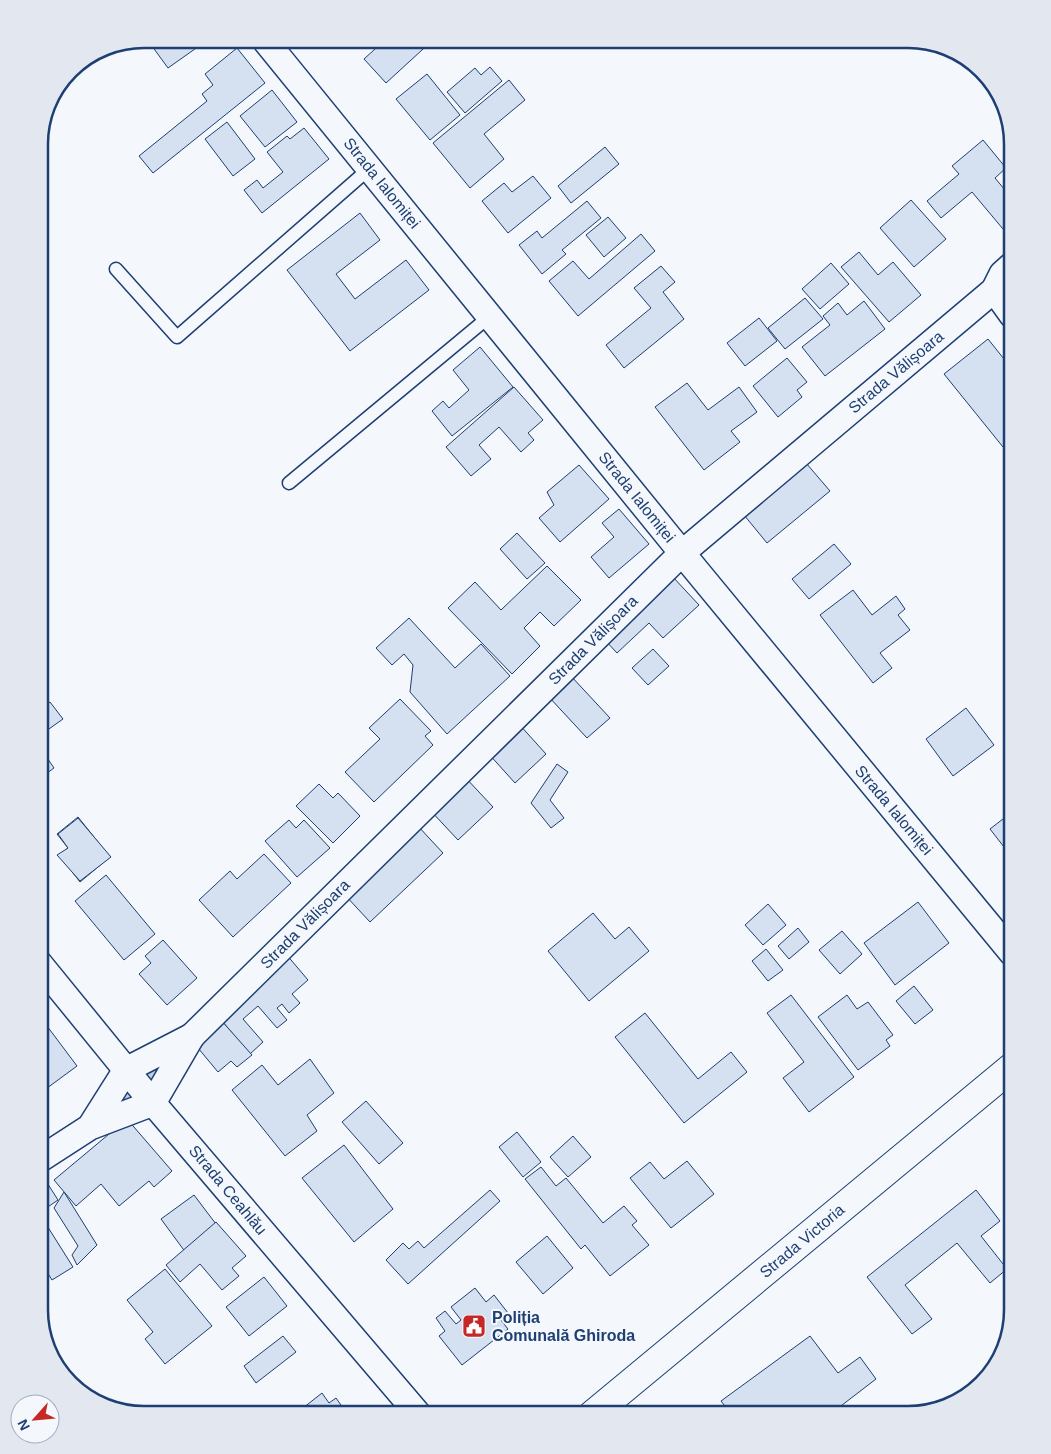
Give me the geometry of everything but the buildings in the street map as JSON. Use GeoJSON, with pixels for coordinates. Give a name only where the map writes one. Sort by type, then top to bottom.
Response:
{"type":"FeatureCollection","features":[{"type":"Feature","properties":{"kind":"street","name":"Strada Ialomiței"},"geometry":{"type":"LineString","coordinates":[[271,48],[682,553],[1004,943]]}},
{"type":"Feature","properties":{"kind":"street","name":"Strada Vălișoara"},"geometry":{"type":"LineString","coordinates":[[151,1100],[192,1036],[682,553],[994,290],[1004,272]]}},
{"type":"Feature","properties":{"kind":"street"},"geometry":{"type":"LineString","coordinates":[[994,290],[1004,304]]}},
{"type":"Feature","properties":{"kind":"street","name":"Strada Ceahlău"},"geometry":{"type":"LineString","coordinates":[[48,974],[128,1073],[412,1406]]}},
{"type":"Feature","properties":{"kind":"street","name":"Strada Vălișoara"},"geometry":{"type":"LineString","coordinates":[[128,1073],[192,1036]]}},
{"type":"Feature","properties":{"kind":"street"},"geometry":{"type":"LineString","coordinates":[[90,1128],[128,1073]]}},
{"type":"Feature","properties":{"kind":"street","name":"Strada Victoria"},"geometry":{"type":"LineString","coordinates":[[603,1406],[1004,1074]]}},
{"type":"Feature","properties":{"kind":"street"},"geometry":{"type":"LineString","coordinates":[[48,1154],[90,1128],[151,1100]]}},
{"type":"Feature","properties":{"kind":"lane"},"geometry":{"type":"LineString","coordinates":[[116,269],[176,337],[370,168]]}},
{"type":"Feature","properties":{"kind":"lane"},"geometry":{"type":"LineString","coordinates":[[289,483],[490,316]]}},
{"type":"Feature","properties":{"kind":"waterway"},"geometry":{"type":"LineString","coordinates":[[114,1109],[167,1060]]}},
{"type":"Feature","properties":{"kind":"place","name":"Poliția Comunală Ghiroda"},"geometry":{"type":"Point","coordinates":[474,1326]}}]}
